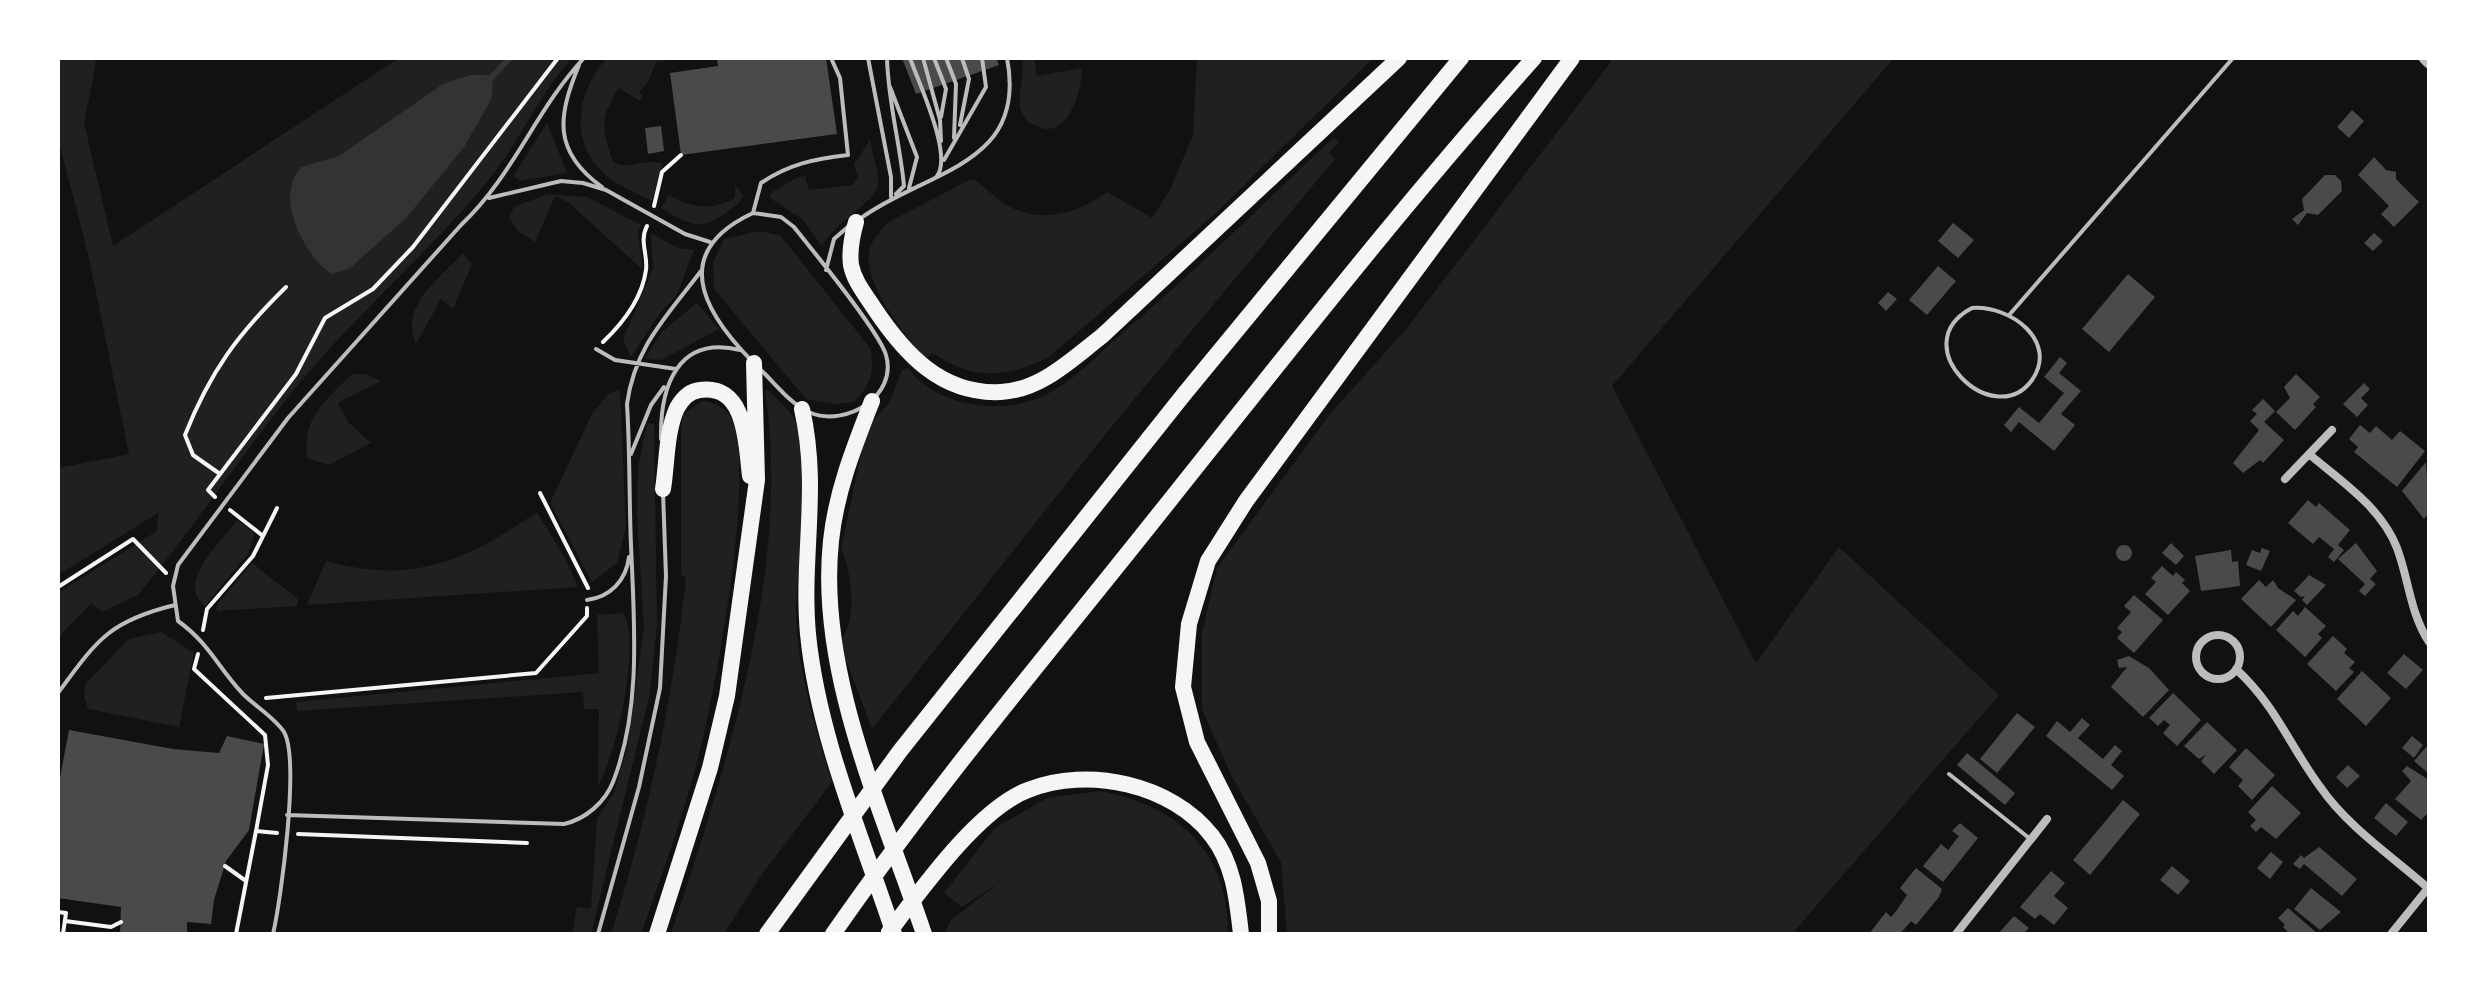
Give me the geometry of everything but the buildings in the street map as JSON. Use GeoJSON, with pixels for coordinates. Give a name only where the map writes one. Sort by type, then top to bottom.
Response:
{"type":"FeatureCollection","features":[{"type":"Feature","properties":{"kind":"highway"},"geometry":{"type":"LineString","coordinates":[[856,222],[850,250],[856,280],[903,350],[930,372],[961,386],[1000,392],[1015,390],[1052,374],[1102,336],[1399,58]]}},
{"type":"Feature","properties":{"kind":"highway"},"geometry":{"type":"LineString","coordinates":[[767,934],[900,751],[1185,393],[1461,58]]}},
{"type":"Feature","properties":{"kind":"highway"},"geometry":{"type":"LineString","coordinates":[[833,934],[917,821],[1275,369],[1473,126],[1534,58]]}},
{"type":"Feature","properties":{"kind":"highway"},"geometry":{"type":"LineString","coordinates":[[1269,934],[1269,901],[1258,863],[1197,742],[1183,687],[1189,624],[1208,561],[1246,501],[1572,58]]}},
{"type":"Feature","properties":{"kind":"highway"},"geometry":{"type":"LineString","coordinates":[[657,934],[720,731],[759,454],[754,363]]}},
{"type":"Feature","properties":{"kind":"highway"},"geometry":{"type":"LineString","coordinates":[[663,489],[678,407],[686,395],[699,390],[722,393],[734,401],[741,420],[752,513]]}},
{"type":"Feature","properties":{"kind":"highway"},"geometry":{"type":"LineString","coordinates":[[872,401],[841,484],[829,564],[830,620],[840,675],[856,732],[924,934]]}},
{"type":"Feature","properties":{"kind":"highway"},"geometry":{"type":"LineString","coordinates":[[802,409],[811,447],[813,497],[808,567],[808,633],[818,695],[894,934]]}},
{"type":"Feature","properties":{"kind":"highway"},"geometry":{"type":"LineString","coordinates":[[887,934],[927,882],[984,819],[1028,790],[1075,780],[1123,781],[1172,803],[1212,836],[1235,883],[1241,934]]}},
{"type":"Feature","properties":{"kind":"street"},"geometry":{"type":"LineString","coordinates":[[2424,58],[2429,63]]}},
{"type":"Feature","properties":{"kind":"street"},"geometry":{"type":"LineString","coordinates":[[2285,479],[2332,430]]}},
{"type":"Feature","properties":{"kind":"street"},"geometry":{"type":"LineString","coordinates":[[2309,454],[2365,501],[2390,533],[2418,623],[2429,642]]}},
{"type":"Feature","properties":{"kind":"street"},"geometry":{"type":"LineString","coordinates":[[2209,636],[2225,636],[2237,646],[2239,662],[2236,669],[2222,678],[2207,675],[2197,663],[2198,647],[2209,636]]}},
{"type":"Feature","properties":{"kind":"street"},"geometry":{"type":"LineString","coordinates":[[2236,669],[2269,703],[2321,788],[2356,825],[2429,887],[2393,934]]}},
{"type":"Feature","properties":{"kind":"street"},"geometry":{"type":"LineString","coordinates":[[1956,934],[2047,819]]}},
{"type":"Feature","properties":{"kind":"lane"},"geometry":{"type":"LineString","coordinates":[[273,934],[287,834],[289,757],[284,733],[249,700],[201,638],[178,621],[173,586],[178,565],[288,418],[461,225],[489,198],[565,78],[584,58]]}},
{"type":"Feature","properties":{"kind":"lane"},"geometry":{"type":"LineString","coordinates":[[753,213],[761,183],[781,170],[809,160],[848,155],[840,78],[831,58]]}},
{"type":"Feature","properties":{"kind":"lane"},"geometry":{"type":"LineString","coordinates":[[868,58],[891,177],[891,199]]}},
{"type":"Feature","properties":{"kind":"lane"},"geometry":{"type":"LineString","coordinates":[[887,58],[887,82],[904,186],[891,199]]}},
{"type":"Feature","properties":{"kind":"lane"},"geometry":{"type":"LineString","coordinates":[[910,58],[941,146]]}},
{"type":"Feature","properties":{"kind":"lane"},"geometry":{"type":"LineString","coordinates":[[923,58],[940,120],[943,162]]}},
{"type":"Feature","properties":{"kind":"lane"},"geometry":{"type":"LineString","coordinates":[[934,58],[946,89],[940,120]]}},
{"type":"Feature","properties":{"kind":"lane"},"geometry":{"type":"LineString","coordinates":[[946,58],[956,84],[954,138]]}},
{"type":"Feature","properties":{"kind":"lane"},"geometry":{"type":"LineString","coordinates":[[959,131],[968,102],[969,79],[962,58]]}},
{"type":"Feature","properties":{"kind":"lane"},"geometry":{"type":"LineString","coordinates":[[933,180],[954,138],[986,87],[982,58]]}},
{"type":"Feature","properties":{"kind":"lane"},"geometry":{"type":"LineString","coordinates":[[826,270],[834,239],[891,199],[971,160],[1002,128],[1012,84],[1007,58]]}},
{"type":"Feature","properties":{"kind":"lane"},"geometry":{"type":"LineString","coordinates":[[2010,314],[2233,58]]}},
{"type":"Feature","properties":{"kind":"lane"},"geometry":{"type":"LineString","coordinates":[[580,63],[563,105],[564,134],[576,162],[606,190],[685,234],[710,242]]}},
{"type":"Feature","properties":{"kind":"lane"},"geometry":{"type":"LineString","coordinates":[[887,82],[903,112],[917,157],[908,190]]}},
{"type":"Feature","properties":{"kind":"lane"},"geometry":{"type":"LineString","coordinates":[[489,198],[561,181],[606,190]]}},
{"type":"Feature","properties":{"kind":"lane"},"geometry":{"type":"LineString","coordinates":[[287,815],[529,825],[575,821],[603,800],[613,782],[629,717],[635,607],[627,404],[635,364],[651,335],[701,271],[710,242],[735,221],[753,213],[781,217],[794,227],[882,344],[888,370],[872,401],[839,416],[816,415],[802,409],[740,350],[709,302],[701,271]]}},
{"type":"Feature","properties":{"kind":"lane"},"geometry":{"type":"LineString","coordinates":[[1972,308],[1998,309],[2010,314],[2034,339],[2039,365],[2033,378],[2012,395],[1986,394],[1957,374],[1951,364],[1946,337],[1960,314],[1972,308]]}},
{"type":"Feature","properties":{"kind":"lane"},"geometry":{"type":"LineString","coordinates":[[631,455],[651,405],[676,369],[700,350],[713,346],[740,350]]}},
{"type":"Feature","properties":{"kind":"lane"},"geometry":{"type":"LineString","coordinates":[[596,349],[615,360],[676,369]]}},
{"type":"Feature","properties":{"kind":"lane"},"geometry":{"type":"LineString","coordinates":[[598,934],[639,787],[660,688],[666,576],[661,399],[668,381]]}},
{"type":"Feature","properties":{"kind":"lane"},"geometry":{"type":"LineString","coordinates":[[587,600],[603,598],[619,584],[628,565],[631,546]]}},
{"type":"Feature","properties":{"kind":"lane"},"geometry":{"type":"LineString","coordinates":[[58,693],[99,638],[135,614],[175,605]]}},
{"type":"Feature","properties":{"kind":"lane"},"geometry":{"type":"LineString","coordinates":[[1949,774],[2031,840]]}},
{"type":"Feature","properties":{"kind":"path"},"geometry":{"type":"LineString","coordinates":[[263,536],[208,490],[296,374],[325,318],[373,289],[413,247],[558,58]]}},
{"type":"Feature","properties":{"kind":"path"},"geometry":{"type":"LineString","coordinates":[[596,349],[626,320],[634,302],[646,270],[642,235],[652,216],[662,172],[681,155]]}},
{"type":"Feature","properties":{"kind":"path"},"geometry":{"type":"LineString","coordinates":[[220,474],[193,455],[185,435],[202,393],[242,329],[286,287]]}},
{"type":"Feature","properties":{"kind":"path"},"geometry":{"type":"LineString","coordinates":[[249,700],[536,673],[587,616],[588,587],[540,493]]}},
{"type":"Feature","properties":{"kind":"path"},"geometry":{"type":"LineString","coordinates":[[236,934],[268,765],[265,735],[194,669],[207,609],[253,556],[277,508]]}},
{"type":"Feature","properties":{"kind":"path"},"geometry":{"type":"LineString","coordinates":[[58,587],[133,539],[160,564],[173,586]]}},
{"type":"Feature","properties":{"kind":"path"},"geometry":{"type":"LineString","coordinates":[[256,831],[527,843]]}},
{"type":"Feature","properties":{"kind":"path"},"geometry":{"type":"LineString","coordinates":[[225,866],[246,881]]}},
{"type":"Feature","properties":{"kind":"path"},"geometry":{"type":"LineString","coordinates":[[58,912],[66,913],[63,934]]}},
{"type":"Feature","properties":{"kind":"path"},"geometry":{"type":"LineString","coordinates":[[65,921],[111,927],[121,922]]}},
{"type":"Feature","properties":{"kind":"shaded area"},"geometry":{"type":"Polygon","coordinates":[[[58,58],[93,58],[96,63],[84,123],[113,246],[399,58],[572,58],[490,178],[441,234],[312,368],[138,595],[102,612],[91,603],[58,638],[58,593],[157,531],[158,513],[58,575],[58,468],[129,454],[89,258],[58,138],[58,58]]]}},
{"type":"Feature","properties":{"kind":"shaded area"},"geometry":{"type":"Polygon","coordinates":[[[607,58],[683,58],[656,62],[648,82],[639,92],[643,96],[640,101],[619,88],[605,116],[606,140],[613,162],[626,165],[662,164],[652,201],[612,180],[598,167],[582,137],[582,104],[596,72],[607,58]]]}},
{"type":"Feature","properties":{"kind":"shaded area"},"geometry":{"type":"Polygon","coordinates":[[[1022,58],[1034,58],[1037,76],[1082,68],[1076,100],[1065,120],[1057,127],[1047,129],[1036,126],[1023,115],[1020,107],[1022,58]]]}},
{"type":"Feature","properties":{"kind":"shaded area"},"geometry":{"type":"Polygon","coordinates":[[[1197,58],[1373,58],[1216,213],[1049,357],[1018,369],[990,373],[962,368],[933,353],[925,359],[886,306],[872,276],[870,248],[889,222],[969,180],[974,180],[1005,204],[1031,214],[1071,211],[1107,192],[1152,218],[1170,190],[1193,135],[1197,58]]]}},
{"type":"Feature","properties":{"kind":"shaded area"},"geometry":{"type":"Polygon","coordinates":[[[1614,58],[1894,58],[1612,386],[1756,663],[1839,547],[1999,695],[1792,934],[1287,934],[1281,862],[1232,777],[1202,709],[1202,633],[1217,568],[1330,414],[1407,328],[1614,58]]]}},
{"type":"Feature","properties":{"kind":"shaded area"},"geometry":{"type":"Polygon","coordinates":[[[470,75],[489,75],[493,85],[491,100],[464,147],[407,217],[350,268],[332,274],[306,247],[294,221],[290,196],[301,167],[339,156],[443,84],[470,75]]]}},
{"type":"Feature","properties":{"kind":"shaded area"},"geometry":{"type":"Polygon","coordinates":[[[547,123],[567,173],[520,181],[513,176],[547,123]]]}},
{"type":"Feature","properties":{"kind":"shaded area"},"geometry":{"type":"Polygon","coordinates":[[[1334,137],[1339,142],[1329,153],[1335,159],[1112,426],[872,729],[845,657],[842,638],[850,619],[851,595],[848,569],[841,549],[864,440],[874,419],[889,403],[902,370],[908,368],[934,391],[950,398],[985,406],[1020,404],[1048,394],[1080,371],[1174,288],[1334,137]]]}},
{"type":"Feature","properties":{"kind":"shaded area"},"geometry":{"type":"Polygon","coordinates":[[[870,140],[878,180],[875,192],[835,229],[822,246],[802,219],[770,198],[771,193],[805,176],[809,190],[853,185],[858,178],[854,164],[870,140]]]}},
{"type":"Feature","properties":{"kind":"shaded area"},"geometry":{"type":"Polygon","coordinates":[[[735,185],[743,195],[741,200],[721,216],[704,224],[680,219],[661,208],[669,195],[693,205],[718,205],[735,198],[735,185]]]}},
{"type":"Feature","properties":{"kind":"shaded area"},"geometry":{"type":"Polygon","coordinates":[[[548,194],[587,197],[641,225],[638,233],[643,270],[568,202],[555,196],[535,242],[519,232],[509,218],[514,207],[548,194]]]}},
{"type":"Feature","properties":{"kind":"shaded area"},"geometry":{"type":"Polygon","coordinates":[[[760,231],[781,236],[870,348],[870,377],[854,402],[836,404],[806,399],[714,289],[713,263],[724,239],[760,231]]]}},
{"type":"Feature","properties":{"kind":"shaded area"},"geometry":{"type":"Polygon","coordinates":[[[651,233],[678,248],[694,250],[677,295],[659,314],[631,357],[623,339],[653,269],[651,233]]]}},
{"type":"Feature","properties":{"kind":"shaded area"},"geometry":{"type":"Polygon","coordinates":[[[463,253],[472,264],[453,309],[441,299],[416,344],[412,330],[417,305],[433,283],[463,253]]]}},
{"type":"Feature","properties":{"kind":"shaded area"},"geometry":{"type":"Polygon","coordinates":[[[697,303],[719,329],[661,360],[645,359],[662,332],[697,303]]]}},
{"type":"Feature","properties":{"kind":"shaded area"},"geometry":{"type":"Polygon","coordinates":[[[352,374],[365,374],[381,381],[338,403],[348,422],[371,443],[329,465],[307,458],[306,444],[312,421],[325,402],[352,374]]]}},
{"type":"Feature","properties":{"kind":"shaded area"},"geometry":{"type":"Polygon","coordinates":[[[620,390],[626,528],[617,563],[592,582],[550,503],[593,412],[610,393],[620,390]]]}},
{"type":"Feature","properties":{"kind":"shaded area"},"geometry":{"type":"Polygon","coordinates":[[[768,390],[793,417],[803,439],[808,463],[807,514],[797,591],[797,637],[808,700],[832,782],[760,877],[724,934],[671,934],[732,736],[762,596],[769,526],[771,458],[765,391],[768,390]]]}},
{"type":"Feature","properties":{"kind":"shaded area"},"geometry":{"type":"Polygon","coordinates":[[[702,401],[719,406],[729,414],[738,445],[736,535],[722,643],[690,787],[641,934],[611,934],[648,802],[674,668],[686,578],[681,574],[681,429],[683,415],[702,401]]]}},
{"type":"Feature","properties":{"kind":"shaded area"},"geometry":{"type":"Polygon","coordinates":[[[647,423],[654,424],[657,626],[650,693],[591,934],[572,934],[577,907],[591,908],[597,819],[614,792],[627,749],[644,628],[637,514],[638,467],[647,423]]]}},
{"type":"Feature","properties":{"kind":"shaded area"},"geometry":{"type":"Polygon","coordinates":[[[537,512],[566,560],[578,587],[307,605],[326,561],[385,570],[438,564],[487,544],[537,512]]]}},
{"type":"Feature","properties":{"kind":"shaded area"},"geometry":{"type":"Polygon","coordinates":[[[237,520],[255,534],[247,555],[205,606],[197,597],[195,586],[198,574],[237,520]]]}},
{"type":"Feature","properties":{"kind":"shaded area"},"geometry":{"type":"Polygon","coordinates":[[[252,563],[298,599],[297,606],[217,611],[217,605],[252,563]]]}},
{"type":"Feature","properties":{"kind":"shaded area"},"geometry":{"type":"Polygon","coordinates":[[[623,613],[630,647],[628,672],[619,726],[598,785],[599,709],[584,709],[583,692],[297,711],[296,702],[599,673],[597,615],[623,613]]]}},
{"type":"Feature","properties":{"kind":"shaded area"},"geometry":{"type":"Polygon","coordinates":[[[161,632],[194,653],[179,727],[88,709],[84,696],[86,683],[129,639],[161,632]]]}},
{"type":"Feature","properties":{"kind":"shaded area"},"geometry":{"type":"Polygon","coordinates":[[[1100,791],[1153,808],[1193,837],[1208,856],[1219,879],[1226,905],[1228,934],[944,934],[951,920],[1000,882],[962,907],[944,893],[995,828],[1047,798],[1100,791]]]}},
{"type":"Feature","properties":{"kind":"waterway"},"geometry":{"type":"LineString","coordinates":[[485,84],[510,58]]}}]}
